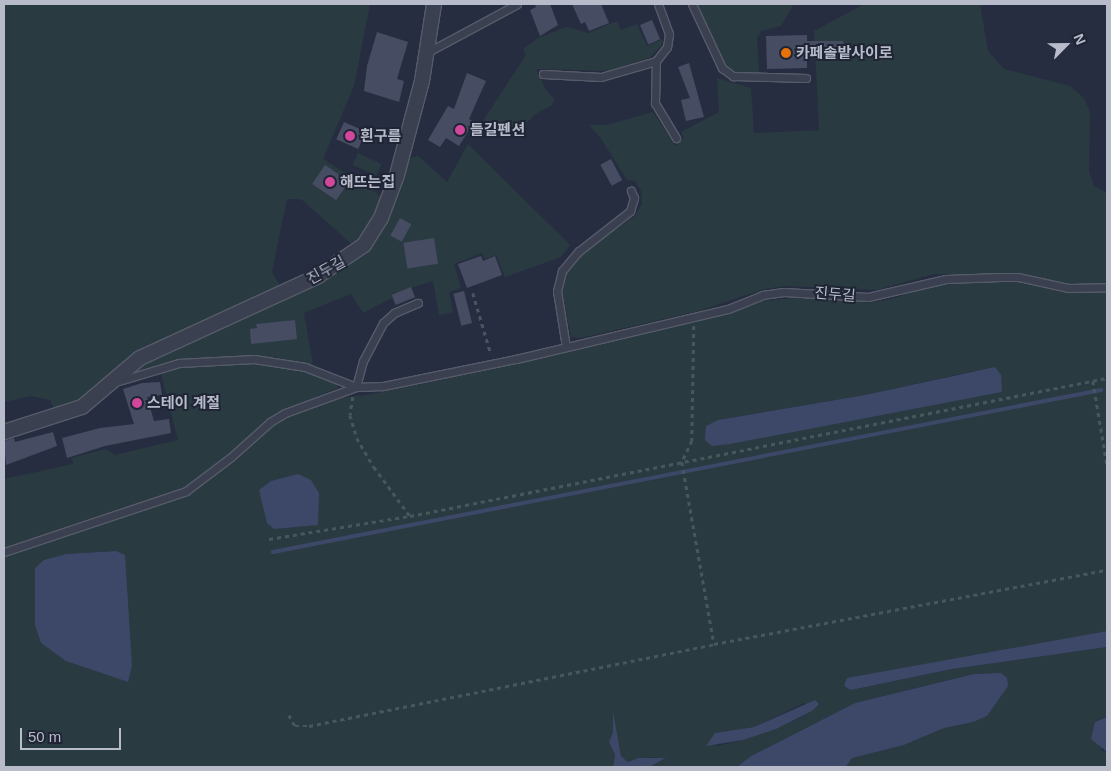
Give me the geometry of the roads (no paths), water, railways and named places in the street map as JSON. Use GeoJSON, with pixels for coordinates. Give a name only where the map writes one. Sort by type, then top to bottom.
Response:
{"type":"FeatureCollection","features":[{"type":"Feature","properties":{"kind":"street","name":"진두길"},"geometry":{"type":"LineString","coordinates":[[4,432],[68,414],[82,407],[125,369],[157,349],[318,276],[364,245],[390,199],[428,52],[434,4]]}},
{"type":"Feature","properties":{"kind":"lane"},"geometry":{"type":"LineString","coordinates":[[428,52],[517,4]]}},
{"type":"Feature","properties":{"kind":"lane"},"geometry":{"type":"LineString","coordinates":[[543,74],[601,78],[656,61],[667,47],[669,34],[658,4]]}},
{"type":"Feature","properties":{"kind":"lane"},"geometry":{"type":"LineString","coordinates":[[692,4],[722,68],[733,76],[806,78]]}},
{"type":"Feature","properties":{"kind":"lane"},"geometry":{"type":"LineString","coordinates":[[656,61],[656,103],[676,138]]}},
{"type":"Feature","properties":{"kind":"lane"},"geometry":{"type":"LineString","coordinates":[[566,347],[557,291],[562,271],[579,251],[630,211],[634,198],[631,190]]}},
{"type":"Feature","properties":{"kind":"lane","name":"진두길"},"geometry":{"type":"LineString","coordinates":[[4,552],[186,491],[270,422],[285,412],[356,387],[383,386],[494,364],[694,317],[770,294],[810,291],[868,297],[946,280],[1018,277],[1068,288],[1107,286]]}},
{"type":"Feature","properties":{"kind":"lane"},"geometry":{"type":"LineString","coordinates":[[356,387],[363,362],[383,323],[394,313],[418,303]]}},
{"type":"Feature","properties":{"kind":"lane","name":"진두길"},"geometry":{"type":"LineString","coordinates":[[105,387],[179,363],[224,359],[288,363],[356,387]]}},
{"type":"Feature","properties":{"kind":"water"},"geometry":{"type":"Polygon","coordinates":[[[995,367],[1001,375],[1002,392],[730,444],[712,446],[705,440],[706,426],[718,420],[865,395],[995,367]]]}},
{"type":"Feature","properties":{"kind":"water"},"geometry":{"type":"Polygon","coordinates":[[[298,474],[311,480],[319,493],[318,525],[274,529],[267,523],[259,490],[271,481],[298,474]]]}},
{"type":"Feature","properties":{"kind":"water"},"geometry":{"type":"Polygon","coordinates":[[[116,551],[125,555],[132,666],[128,682],[66,661],[41,643],[35,625],[35,568],[44,560],[66,554],[116,551]]]}},
{"type":"Feature","properties":{"kind":"water"},"geometry":{"type":"Polygon","coordinates":[[[1107,631],[1107,647],[952,669],[851,690],[844,686],[847,678],[1107,631]]]}},
{"type":"Feature","properties":{"kind":"water"},"geometry":{"type":"Polygon","coordinates":[[[1001,673],[1007,678],[1008,686],[987,716],[973,722],[944,728],[904,745],[852,758],[846,767],[737,767],[751,756],[855,703],[974,674],[1001,673]]]}},
{"type":"Feature","properties":{"kind":"water"},"geometry":{"type":"Polygon","coordinates":[[[815,700],[819,704],[812,711],[776,729],[743,740],[706,746],[715,733],[754,727],[815,700]]]}},
{"type":"Feature","properties":{"kind":"water"},"geometry":{"type":"Polygon","coordinates":[[[613,711],[621,756],[628,762],[639,758],[666,758],[649,767],[613,767],[615,755],[609,742],[613,732],[613,711]]]}},
{"type":"Feature","properties":{"kind":"water"},"geometry":{"type":"Polygon","coordinates":[[[1107,717],[1107,752],[1091,739],[1095,722],[1107,717]]]}},
{"type":"Feature","properties":{"kind":"waterway"},"geometry":{"type":"LineString","coordinates":[[273,552],[1101,390]]}},
{"type":"Feature","properties":{"kind":"place","name":"카페솔밭사이로"},"geometry":{"type":"Point","coordinates":[786,53]}},
{"type":"Feature","properties":{"kind":"place","name":"들길펜션"},"geometry":{"type":"Point","coordinates":[460,130]}},
{"type":"Feature","properties":{"kind":"place","name":"흰구름"},"geometry":{"type":"Point","coordinates":[350,136]}},
{"type":"Feature","properties":{"kind":"place","name":"해뜨는집"},"geometry":{"type":"Point","coordinates":[330,182]}},
{"type":"Feature","properties":{"kind":"place","name":"스테이 계절"},"geometry":{"type":"Point","coordinates":[137,403]}}]}
